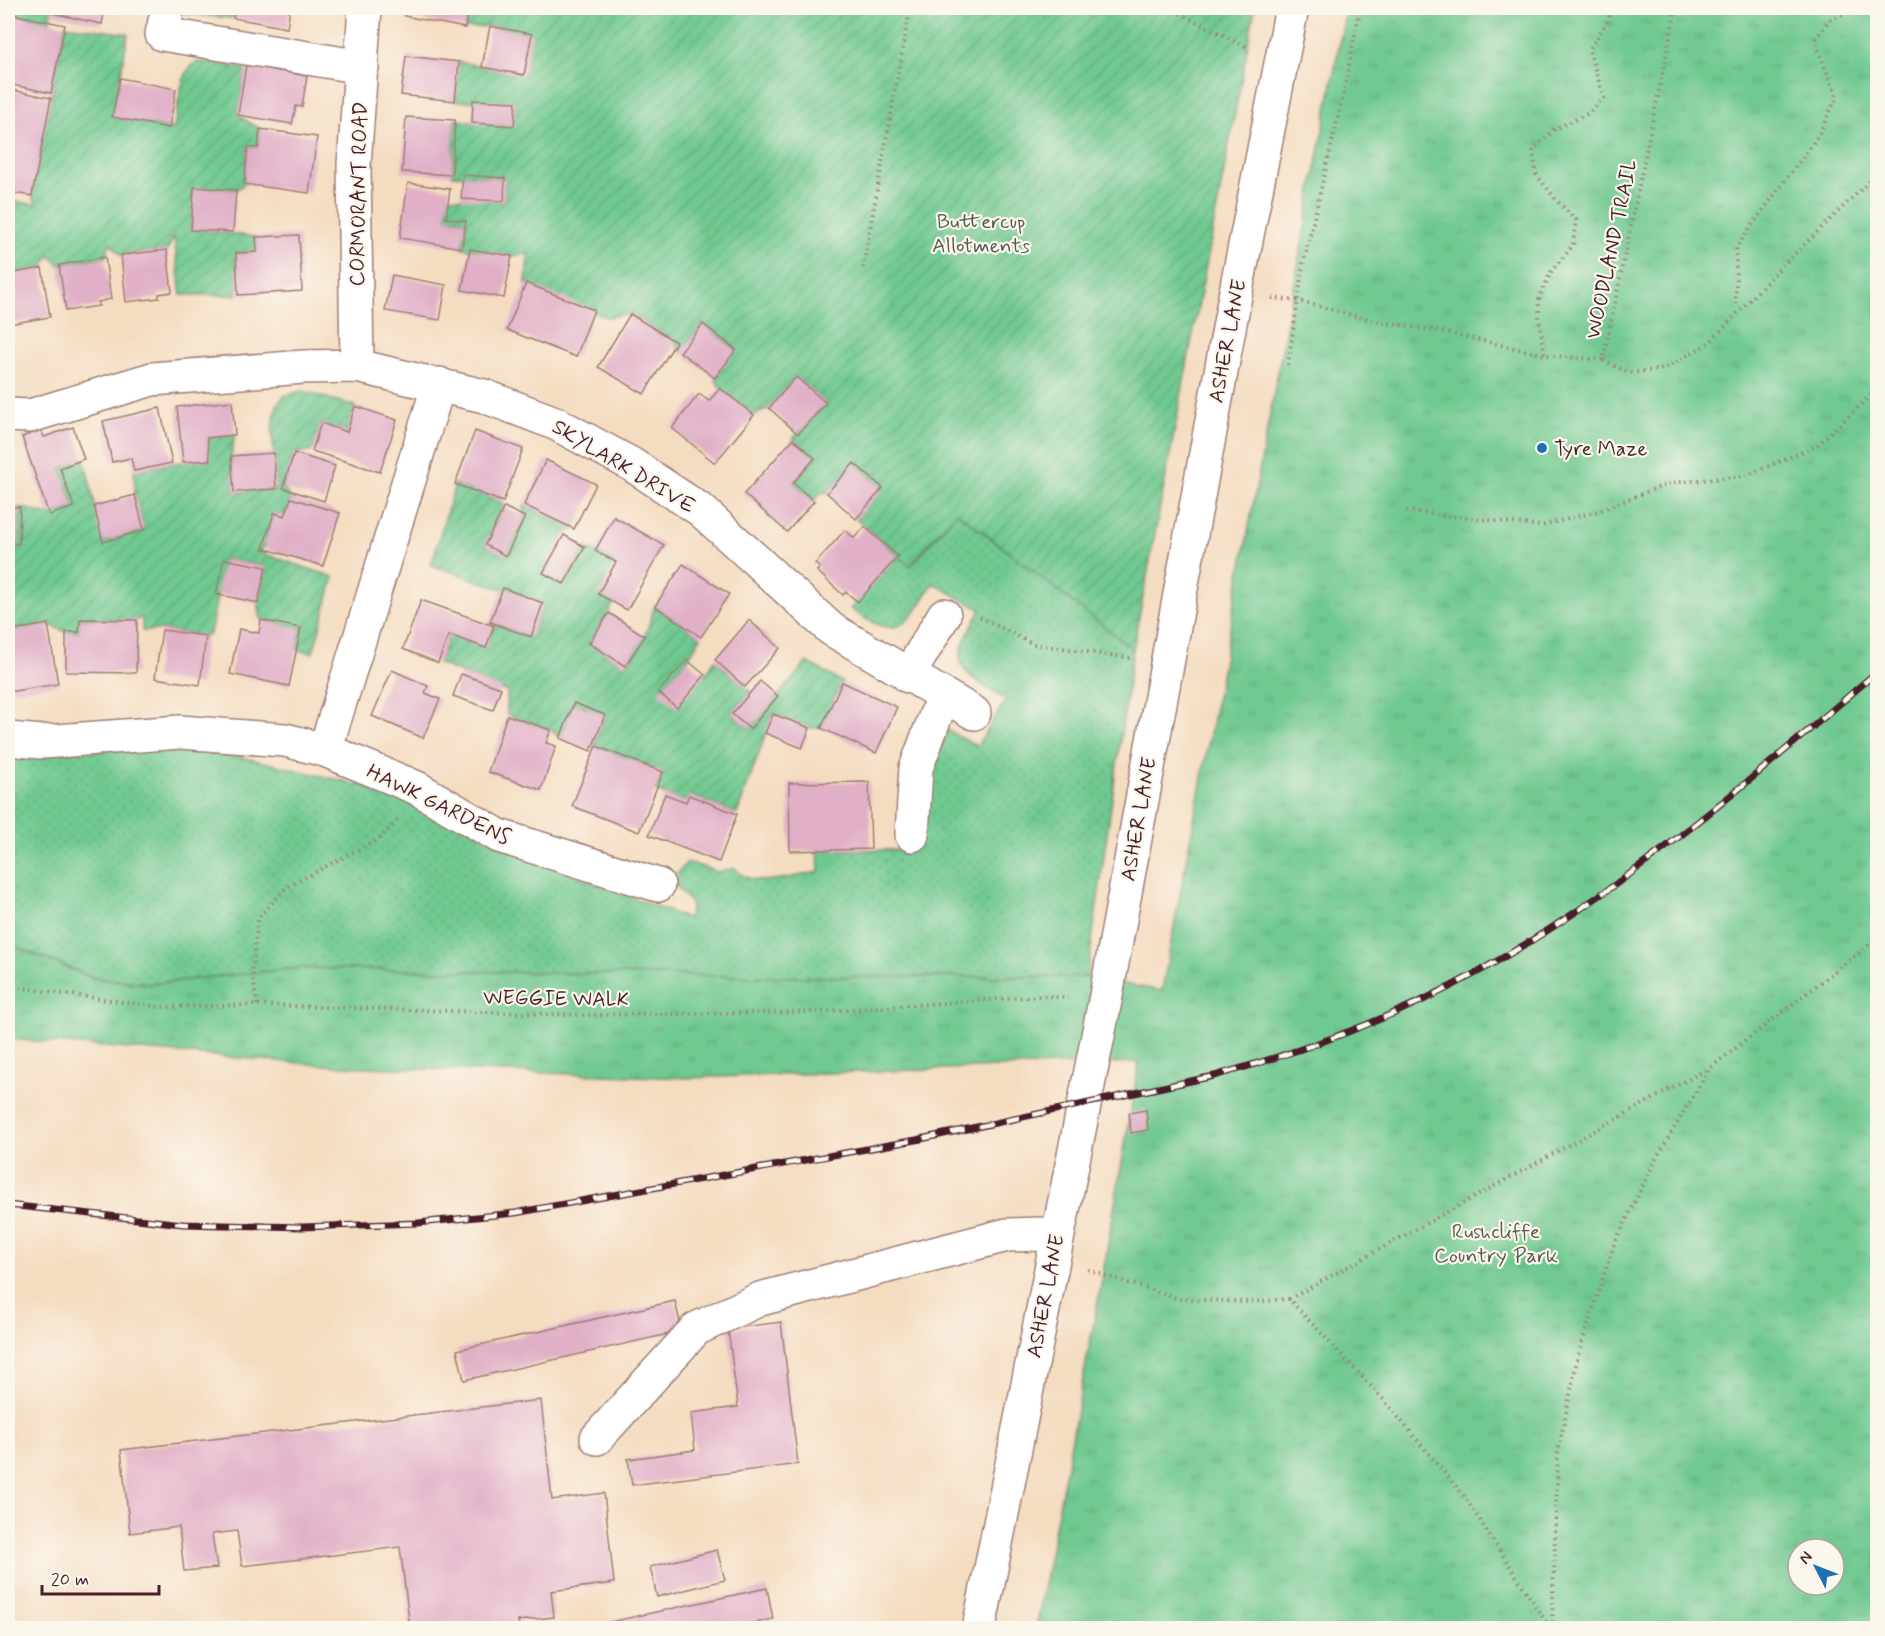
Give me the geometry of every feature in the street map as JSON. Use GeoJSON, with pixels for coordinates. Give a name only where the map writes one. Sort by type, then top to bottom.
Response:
{"type":"FeatureCollection","features":[{"type":"Feature","properties":{"kind":"street"},"geometry":{"type":"LineString","coordinates":[[168,8],[162,34],[362,67]]}},
{"type":"Feature","properties":{"kind":"street","name":"CORMORANT ROAD"},"geometry":{"type":"LineString","coordinates":[[357,366],[354,165],[365,8]]}},
{"type":"Feature","properties":{"kind":"street","name":"ASHER LANE"},"geometry":{"type":"LineString","coordinates":[[979,1629],[1105,1001],[1235,296],[1292,8]]}},
{"type":"Feature","properties":{"kind":"street","name":"SKYLARK DRIVE"},"geometry":{"type":"LineString","coordinates":[[8,415],[30,416],[152,379],[241,370],[357,366],[484,396],[555,423],[631,464],[702,511],[825,624],[848,641],[974,713]]}},
{"type":"Feature","properties":{"kind":"street"},"geometry":{"type":"LineString","coordinates":[[325,750],[439,384]]}},
{"type":"Feature","properties":{"kind":"street"},"geometry":{"type":"LineString","coordinates":[[908,676],[944,615]]}},
{"type":"Feature","properties":{"kind":"street"},"geometry":{"type":"LineString","coordinates":[[912,835],[916,768],[943,696]]}},
{"type":"Feature","properties":{"kind":"street","name":"HAWK GARDENS"},"geometry":{"type":"LineString","coordinates":[[8,739],[42,742],[180,732],[285,740],[325,750],[414,789],[499,836],[658,885]]}},
{"type":"Feature","properties":{"kind":"street"},"geometry":{"type":"LineString","coordinates":[[597,1438],[696,1329],[760,1299],[1007,1235],[1040,1234],[1055,1250]]}},
{"type":"Feature","properties":{"kind":"path"},"geometry":{"type":"LineString","coordinates":[[863,268],[909,8]]}},
{"type":"Feature","properties":{"kind":"path"},"geometry":{"type":"LineString","coordinates":[[1169,8],[1247,47],[1283,54]]}},
{"type":"Feature","properties":{"kind":"path"},"geometry":{"type":"LineString","coordinates":[[1288,365],[1303,265],[1343,96],[1360,8]]}},
{"type":"Feature","properties":{"kind":"path"},"geometry":{"type":"LineString","coordinates":[[1545,355],[1539,318],[1539,298],[1551,272],[1573,245],[1576,220],[1557,201],[1536,174],[1533,150],[1555,129],[1589,113],[1604,98],[1589,50],[1609,19],[1610,8]]}},
{"type":"Feature","properties":{"kind":"path","name":"WOODLAND TRAIL"},"geometry":{"type":"LineString","coordinates":[[1676,8],[1603,360],[1629,373],[1665,369],[1710,342],[1778,270],[1878,173]]}},
{"type":"Feature","properties":{"kind":"path"},"geometry":{"type":"LineString","coordinates":[[1736,304],[1736,247],[1818,136],[1837,97],[1820,61],[1816,39],[1829,20],[1850,11],[1851,8]]}},
{"type":"Feature","properties":{"kind":"path"},"geometry":{"type":"LineString","coordinates":[[1235,296],[1298,301],[1379,322],[1440,332],[1545,355],[1603,360]]}},
{"type":"Feature","properties":{"kind":"path"},"geometry":{"type":"LineString","coordinates":[[1406,511],[1541,526],[1598,511],[1670,483],[1745,476],[1816,446],[1878,389]]}},
{"type":"Feature","properties":{"kind":"path"},"geometry":{"type":"LineString","coordinates":[[944,615],[952,601],[1034,644],[1095,654]]}},
{"type":"Feature","properties":{"kind":"path"},"geometry":{"type":"LineString","coordinates":[[257,1005],[252,971],[258,918],[287,887],[380,838],[404,815],[414,789]]}},
{"type":"Feature","properties":{"kind":"path"},"geometry":{"type":"LineString","coordinates":[[1055,1250],[1180,1299],[1250,1302],[1290,1299],[1710,1068],[1878,938]]}},
{"type":"Feature","properties":{"kind":"path","name":"WEGGIE WALK"},"geometry":{"type":"LineString","coordinates":[[8,986],[159,1007],[257,1005],[582,1015],[814,1012],[1042,996],[1105,1001]]}},
{"type":"Feature","properties":{"kind":"path"},"geometry":{"type":"LineString","coordinates":[[1551,1629],[1558,1452],[1578,1355],[1614,1245],[1654,1162],[1710,1068]]}},
{"type":"Feature","properties":{"kind":"path"},"geometry":{"type":"LineString","coordinates":[[1290,1299],[1383,1399],[1464,1496],[1551,1629]]}},
{"type":"Feature","properties":{"kind":"green space"},"geometry":{"type":"Polygon","coordinates":[[[10,8],[52,8],[49,22],[12,14],[10,8]]]}},
{"type":"Feature","properties":{"kind":"green space"},"geometry":{"type":"Polygon","coordinates":[[[185,8],[235,8],[233,18],[184,14],[185,8]]]}},
{"type":"Feature","properties":{"kind":"green space","name":"Buttercup Allotments"},"geometry":{"type":"Polygon","coordinates":[[[469,8],[1255,8],[1133,649],[957,512],[910,566],[856,519],[883,488],[854,463],[827,493],[823,491],[814,501],[793,483],[815,458],[793,439],[826,403],[797,377],[769,408],[754,415],[720,388],[715,378],[736,349],[703,324],[680,352],[676,342],[631,314],[606,317],[526,283],[528,254],[512,256],[462,248],[466,221],[446,218],[448,197],[504,201],[505,178],[452,175],[455,120],[514,126],[516,103],[455,101],[459,62],[524,75],[531,34],[490,26],[465,28],[469,8]]]}},
{"type":"Feature","properties":{"kind":"green space","name":"Rushcliffe Country Park"},"geometry":{"type":"Polygon","coordinates":[[[1346,8],[1877,8],[1877,1628],[1036,1628],[1103,1274],[1139,1062],[688,1078],[336,1066],[8,1039],[8,944],[93,978],[149,984],[299,968],[767,977],[1087,977],[1162,991],[1346,8]]]}},
{"type":"Feature","properties":{"kind":"green space"},"geometry":{"type":"Polygon","coordinates":[[[65,25],[128,34],[113,117],[174,129],[180,91],[193,65],[204,62],[246,69],[238,115],[260,129],[258,148],[248,147],[244,184],[236,190],[194,188],[191,229],[256,237],[257,252],[236,253],[238,295],[181,295],[174,237],[167,250],[121,255],[110,243],[105,257],[59,265],[50,255],[42,268],[8,274],[8,200],[36,205],[32,196],[65,25]]]}},
{"type":"Feature","properties":{"kind":"green space"},"geometry":{"type":"Polygon","coordinates":[[[302,391],[355,406],[347,432],[321,423],[312,451],[294,453],[283,488],[291,498],[285,516],[274,513],[263,548],[258,552],[334,577],[313,653],[296,650],[301,628],[261,620],[258,603],[266,567],[224,559],[210,634],[206,636],[162,630],[142,631],[142,617],[137,620],[80,619],[79,632],[66,632],[48,624],[8,631],[8,543],[19,543],[20,507],[49,515],[74,507],[60,468],[84,459],[104,542],[144,530],[135,495],[134,471],[172,463],[209,460],[207,438],[235,435],[231,456],[234,492],[276,489],[272,428],[277,405],[284,396],[302,391]]]}},
{"type":"Feature","properties":{"kind":"green space"},"geometry":{"type":"Polygon","coordinates":[[[455,484],[503,502],[504,507],[485,545],[506,556],[525,517],[524,505],[574,529],[564,535],[544,573],[564,584],[585,547],[616,562],[614,603],[589,643],[625,666],[645,636],[655,606],[701,637],[687,660],[659,692],[705,675],[715,660],[751,692],[732,714],[750,729],[807,662],[842,682],[821,728],[810,728],[773,714],[737,814],[690,795],[686,802],[656,791],[663,772],[594,745],[605,715],[574,703],[560,738],[551,730],[507,715],[507,692],[438,663],[449,635],[486,648],[494,626],[490,622],[531,637],[543,603],[431,565],[455,484]]]}},
{"type":"Feature","properties":{"kind":"green space"},"geometry":{"type":"Polygon","coordinates":[[[957,512],[1133,649],[1087,977],[767,977],[299,968],[149,984],[93,977],[8,944],[8,753],[170,749],[246,758],[411,797],[505,848],[688,919],[692,904],[676,886],[678,873],[687,862],[718,872],[735,868],[742,875],[762,881],[819,872],[818,850],[900,850],[930,782],[947,730],[977,746],[1006,700],[975,680],[961,664],[960,655],[963,644],[981,610],[933,583],[916,611],[900,625],[890,627],[880,625],[850,609],[898,556],[911,566],[957,512]]]}},
{"type":"Feature","properties":{"kind":"building"},"geometry":{"type":"Polygon","coordinates":[[[52,8],[105,8],[102,24],[51,13],[52,8]]]}},
{"type":"Feature","properties":{"kind":"building"},"geometry":{"type":"Polygon","coordinates":[[[235,8],[290,8],[287,28],[233,18],[235,8]]]}},
{"type":"Feature","properties":{"kind":"building"},"geometry":{"type":"Polygon","coordinates":[[[406,8],[469,8],[465,28],[404,16],[406,8]]]}},
{"type":"Feature","properties":{"kind":"building"},"geometry":{"type":"Polygon","coordinates":[[[12,14],[65,25],[51,93],[8,84],[8,34],[12,14]]]}},
{"type":"Feature","properties":{"kind":"building"},"geometry":{"type":"Polygon","coordinates":[[[490,26],[532,34],[524,75],[482,67],[490,26]]]}},
{"type":"Feature","properties":{"kind":"building"},"geometry":{"type":"Polygon","coordinates":[[[406,56],[459,62],[455,101],[401,95],[406,56]]]}},
{"type":"Feature","properties":{"kind":"building"},"geometry":{"type":"Polygon","coordinates":[[[246,65],[307,76],[302,107],[296,106],[292,124],[238,115],[246,65]]]}},
{"type":"Feature","properties":{"kind":"building"},"geometry":{"type":"Polygon","coordinates":[[[120,78],[176,89],[169,128],[112,117],[120,78]]]}},
{"type":"Feature","properties":{"kind":"building"},"geometry":{"type":"Polygon","coordinates":[[[8,89],[51,98],[32,196],[8,192],[8,89]]]}},
{"type":"Feature","properties":{"kind":"building"},"geometry":{"type":"Polygon","coordinates":[[[473,100],[516,102],[514,126],[472,123],[473,100]]]}},
{"type":"Feature","properties":{"kind":"building"},"geometry":{"type":"Polygon","coordinates":[[[406,117],[455,120],[452,175],[402,172],[406,117]]]}},
{"type":"Feature","properties":{"kind":"building"},"geometry":{"type":"Polygon","coordinates":[[[260,129],[317,137],[309,193],[244,184],[248,147],[258,148],[260,129]]]}},
{"type":"Feature","properties":{"kind":"building"},"geometry":{"type":"Polygon","coordinates":[[[463,175],[505,178],[504,201],[461,199],[463,175]]]}},
{"type":"Feature","properties":{"kind":"building"},"geometry":{"type":"Polygon","coordinates":[[[408,183],[450,189],[446,218],[466,221],[462,248],[400,238],[408,183]]]}},
{"type":"Feature","properties":{"kind":"building"},"geometry":{"type":"Polygon","coordinates":[[[194,187],[236,190],[233,232],[191,230],[194,187]]]}},
{"type":"Feature","properties":{"kind":"building"},"geometry":{"type":"Polygon","coordinates":[[[299,235],[302,291],[238,295],[236,253],[257,252],[256,237],[299,235]]]}},
{"type":"Feature","properties":{"kind":"building"},"geometry":{"type":"Polygon","coordinates":[[[470,249],[512,256],[504,298],[462,290],[470,249]]]}},
{"type":"Feature","properties":{"kind":"building"},"geometry":{"type":"Polygon","coordinates":[[[167,250],[172,292],[159,294],[159,298],[126,302],[121,255],[167,250]]]}},
{"type":"Feature","properties":{"kind":"building"},"geometry":{"type":"Polygon","coordinates":[[[105,257],[111,299],[98,302],[99,306],[66,311],[59,265],[105,257]]]}},
{"type":"Feature","properties":{"kind":"building"},"geometry":{"type":"Polygon","coordinates":[[[42,268],[50,317],[8,324],[8,274],[42,268]]]}},
{"type":"Feature","properties":{"kind":"building"},"geometry":{"type":"Polygon","coordinates":[[[392,275],[446,285],[440,320],[385,311],[392,275]]]}},
{"type":"Feature","properties":{"kind":"building"},"geometry":{"type":"Polygon","coordinates":[[[526,283],[594,310],[576,357],[507,330],[526,283]]]}},
{"type":"Feature","properties":{"kind":"building"},"geometry":{"type":"Polygon","coordinates":[[[630,314],[676,342],[644,394],[598,367],[630,314]]]}},
{"type":"Feature","properties":{"kind":"building"},"geometry":{"type":"Polygon","coordinates":[[[703,324],[736,350],[715,378],[680,352],[703,324]]]}},
{"type":"Feature","properties":{"kind":"building"},"geometry":{"type":"Polygon","coordinates":[[[796,377],[826,403],[798,434],[769,408],[796,377]]]}},
{"type":"Feature","properties":{"kind":"building"},"geometry":{"type":"Polygon","coordinates":[[[720,388],[754,415],[715,463],[672,428],[699,394],[709,401],[720,388]]]}},
{"type":"Feature","properties":{"kind":"building"},"geometry":{"type":"Polygon","coordinates":[[[232,401],[235,435],[207,438],[210,460],[183,462],[177,407],[232,401]]]}},
{"type":"Feature","properties":{"kind":"building"},"geometry":{"type":"Polygon","coordinates":[[[355,406],[397,420],[380,472],[312,451],[321,423],[347,432],[355,406]]]}},
{"type":"Feature","properties":{"kind":"building"},"geometry":{"type":"Polygon","coordinates":[[[160,408],[172,463],[134,471],[131,458],[112,462],[103,421],[160,408]]]}},
{"type":"Feature","properties":{"kind":"building"},"geometry":{"type":"Polygon","coordinates":[[[73,427],[84,459],[60,468],[74,507],[49,515],[22,437],[41,430],[44,437],[73,427]]]}},
{"type":"Feature","properties":{"kind":"building"},"geometry":{"type":"Polygon","coordinates":[[[475,431],[523,449],[503,502],[455,484],[475,431]]]}},
{"type":"Feature","properties":{"kind":"building"},"geometry":{"type":"Polygon","coordinates":[[[793,439],[815,458],[793,483],[814,501],[787,532],[744,494],[793,439]]]}},
{"type":"Feature","properties":{"kind":"building"},"geometry":{"type":"Polygon","coordinates":[[[274,453],[276,489],[234,492],[231,456],[274,453]]]}},
{"type":"Feature","properties":{"kind":"building"},"geometry":{"type":"Polygon","coordinates":[[[294,453],[335,466],[324,501],[283,488],[294,453]]]}},
{"type":"Feature","properties":{"kind":"building"},"geometry":{"type":"Polygon","coordinates":[[[546,460],[596,484],[574,529],[524,505],[546,460]]]}},
{"type":"Feature","properties":{"kind":"building"},"geometry":{"type":"Polygon","coordinates":[[[854,463],[883,488],[856,519],[827,493],[854,463]]]}},
{"type":"Feature","properties":{"kind":"building"},"geometry":{"type":"Polygon","coordinates":[[[135,495],[144,530],[103,542],[94,506],[135,495]]]}},
{"type":"Feature","properties":{"kind":"building"},"geometry":{"type":"Polygon","coordinates":[[[291,498],[340,513],[323,566],[263,548],[274,513],[285,516],[291,498]]]}},
{"type":"Feature","properties":{"kind":"building"},"geometry":{"type":"Polygon","coordinates":[[[8,507],[20,507],[19,544],[8,543],[8,507]]]}},
{"type":"Feature","properties":{"kind":"building"},"geometry":{"type":"Polygon","coordinates":[[[504,507],[525,517],[506,556],[485,545],[504,507]]]}},
{"type":"Feature","properties":{"kind":"building"},"geometry":{"type":"Polygon","coordinates":[[[614,517],[664,545],[627,610],[598,594],[616,562],[595,551],[614,517]]]}},
{"type":"Feature","properties":{"kind":"building"},"geometry":{"type":"Polygon","coordinates":[[[865,527],[898,556],[858,602],[846,592],[843,595],[817,571],[820,568],[815,564],[845,530],[854,538],[865,527]]]}},
{"type":"Feature","properties":{"kind":"building"},"geometry":{"type":"Polygon","coordinates":[[[564,535],[585,547],[564,584],[543,573],[564,535]]]}},
{"type":"Feature","properties":{"kind":"building"},"geometry":{"type":"Polygon","coordinates":[[[224,559],[266,567],[258,603],[216,594],[224,559]]]}},
{"type":"Feature","properties":{"kind":"building"},"geometry":{"type":"Polygon","coordinates":[[[683,564],[729,594],[701,637],[655,606],[683,564]]]}},
{"type":"Feature","properties":{"kind":"building"},"geometry":{"type":"Polygon","coordinates":[[[503,588],[543,603],[531,637],[490,622],[503,588]]]}},
{"type":"Feature","properties":{"kind":"building"},"geometry":{"type":"Polygon","coordinates":[[[421,600],[494,626],[486,648],[449,635],[438,663],[403,649],[421,600]]]}},
{"type":"Feature","properties":{"kind":"building"},"geometry":{"type":"Polygon","coordinates":[[[609,613],[645,636],[625,666],[589,643],[609,613]]]}},
{"type":"Feature","properties":{"kind":"building"},"geometry":{"type":"Polygon","coordinates":[[[80,619],[137,620],[136,673],[66,672],[66,632],[79,632],[80,619]]]}},
{"type":"Feature","properties":{"kind":"building"},"geometry":{"type":"Polygon","coordinates":[[[261,620],[301,628],[289,686],[230,674],[239,629],[259,633],[261,620]]]}},
{"type":"Feature","properties":{"kind":"building"},"geometry":{"type":"Polygon","coordinates":[[[749,620],[780,648],[745,687],[715,660],[749,620]]]}},
{"type":"Feature","properties":{"kind":"building"},"geometry":{"type":"Polygon","coordinates":[[[48,624],[58,684],[8,692],[8,631],[48,624]]]}},
{"type":"Feature","properties":{"kind":"building"},"geometry":{"type":"Polygon","coordinates":[[[162,630],[206,636],[200,685],[155,678],[162,630]]]}},
{"type":"Feature","properties":{"kind":"building"},"geometry":{"type":"Polygon","coordinates":[[[687,660],[705,675],[677,708],[658,692],[687,660]]]}},
{"type":"Feature","properties":{"kind":"building"},"geometry":{"type":"Polygon","coordinates":[[[392,670],[428,686],[425,693],[440,699],[423,738],[372,716],[392,670]]]}},
{"type":"Feature","properties":{"kind":"building"},"geometry":{"type":"Polygon","coordinates":[[[461,674],[501,688],[493,710],[453,696],[461,674]]]}},
{"type":"Feature","properties":{"kind":"building"},"geometry":{"type":"Polygon","coordinates":[[[760,681],[778,696],[750,729],[732,714],[760,681]]]}},
{"type":"Feature","properties":{"kind":"building"},"geometry":{"type":"Polygon","coordinates":[[[842,682],[897,707],[876,753],[821,728],[842,682]]]}},
{"type":"Feature","properties":{"kind":"building"},"geometry":{"type":"Polygon","coordinates":[[[574,703],[605,715],[591,751],[560,738],[574,703]]]}},
{"type":"Feature","properties":{"kind":"building"},"geometry":{"type":"Polygon","coordinates":[[[773,714],[810,728],[802,748],[765,733],[773,714]]]}},
{"type":"Feature","properties":{"kind":"building"},"geometry":{"type":"Polygon","coordinates":[[[507,715],[551,730],[546,743],[556,746],[541,790],[488,772],[507,715]]]}},
{"type":"Feature","properties":{"kind":"building"},"geometry":{"type":"Polygon","coordinates":[[[596,746],[663,772],[639,832],[572,806],[596,746]]]}},
{"type":"Feature","properties":{"kind":"building"},"geometry":{"type":"Polygon","coordinates":[[[869,782],[871,849],[790,851],[789,783],[869,782]]]}},
{"type":"Feature","properties":{"kind":"building"},"geometry":{"type":"Polygon","coordinates":[[[665,794],[686,802],[689,795],[737,814],[719,862],[649,835],[665,794]]]}},
{"type":"Feature","properties":{"kind":"building"},"geometry":{"type":"Polygon","coordinates":[[[1146,1110],[1148,1130],[1131,1133],[1129,1113],[1146,1110]]]}},
{"type":"Feature","properties":{"kind":"building"},"geometry":{"type":"Polygon","coordinates":[[[675,1301],[682,1331],[464,1380],[457,1350],[675,1301]]]}},
{"type":"Feature","properties":{"kind":"building"},"geometry":{"type":"Polygon","coordinates":[[[781,1322],[798,1464],[632,1485],[628,1459],[695,1450],[691,1413],[738,1407],[728,1329],[781,1322]]]}},
{"type":"Feature","properties":{"kind":"building"},"geometry":{"type":"Polygon","coordinates":[[[541,1400],[552,1500],[604,1493],[614,1583],[551,1591],[554,1617],[518,1621],[519,1628],[410,1628],[400,1547],[242,1566],[237,1531],[212,1534],[217,1568],[184,1571],[179,1527],[130,1533],[121,1450],[541,1400]]]}},
{"type":"Feature","properties":{"kind":"building"},"geometry":{"type":"Polygon","coordinates":[[[717,1550],[725,1580],[657,1597],[650,1567],[717,1550]]]}},
{"type":"Feature","properties":{"kind":"building"},"geometry":{"type":"Polygon","coordinates":[[[767,1588],[773,1619],[727,1628],[606,1628],[605,1623],[767,1588]]]}},
{"type":"Feature","properties":{"kind":"railway"},"geometry":{"type":"LineString","coordinates":[[8,1205],[183,1224],[302,1227],[418,1223],[515,1213],[916,1140],[1214,1076],[1320,1043],[1372,1023],[1485,968],[1545,932],[1604,893],[1661,851],[1878,671]]}},
{"type":"Feature","properties":{"kind":"place","name":"Tyre Maze"},"geometry":{"type":"Point","coordinates":[1542,448]}}]}
